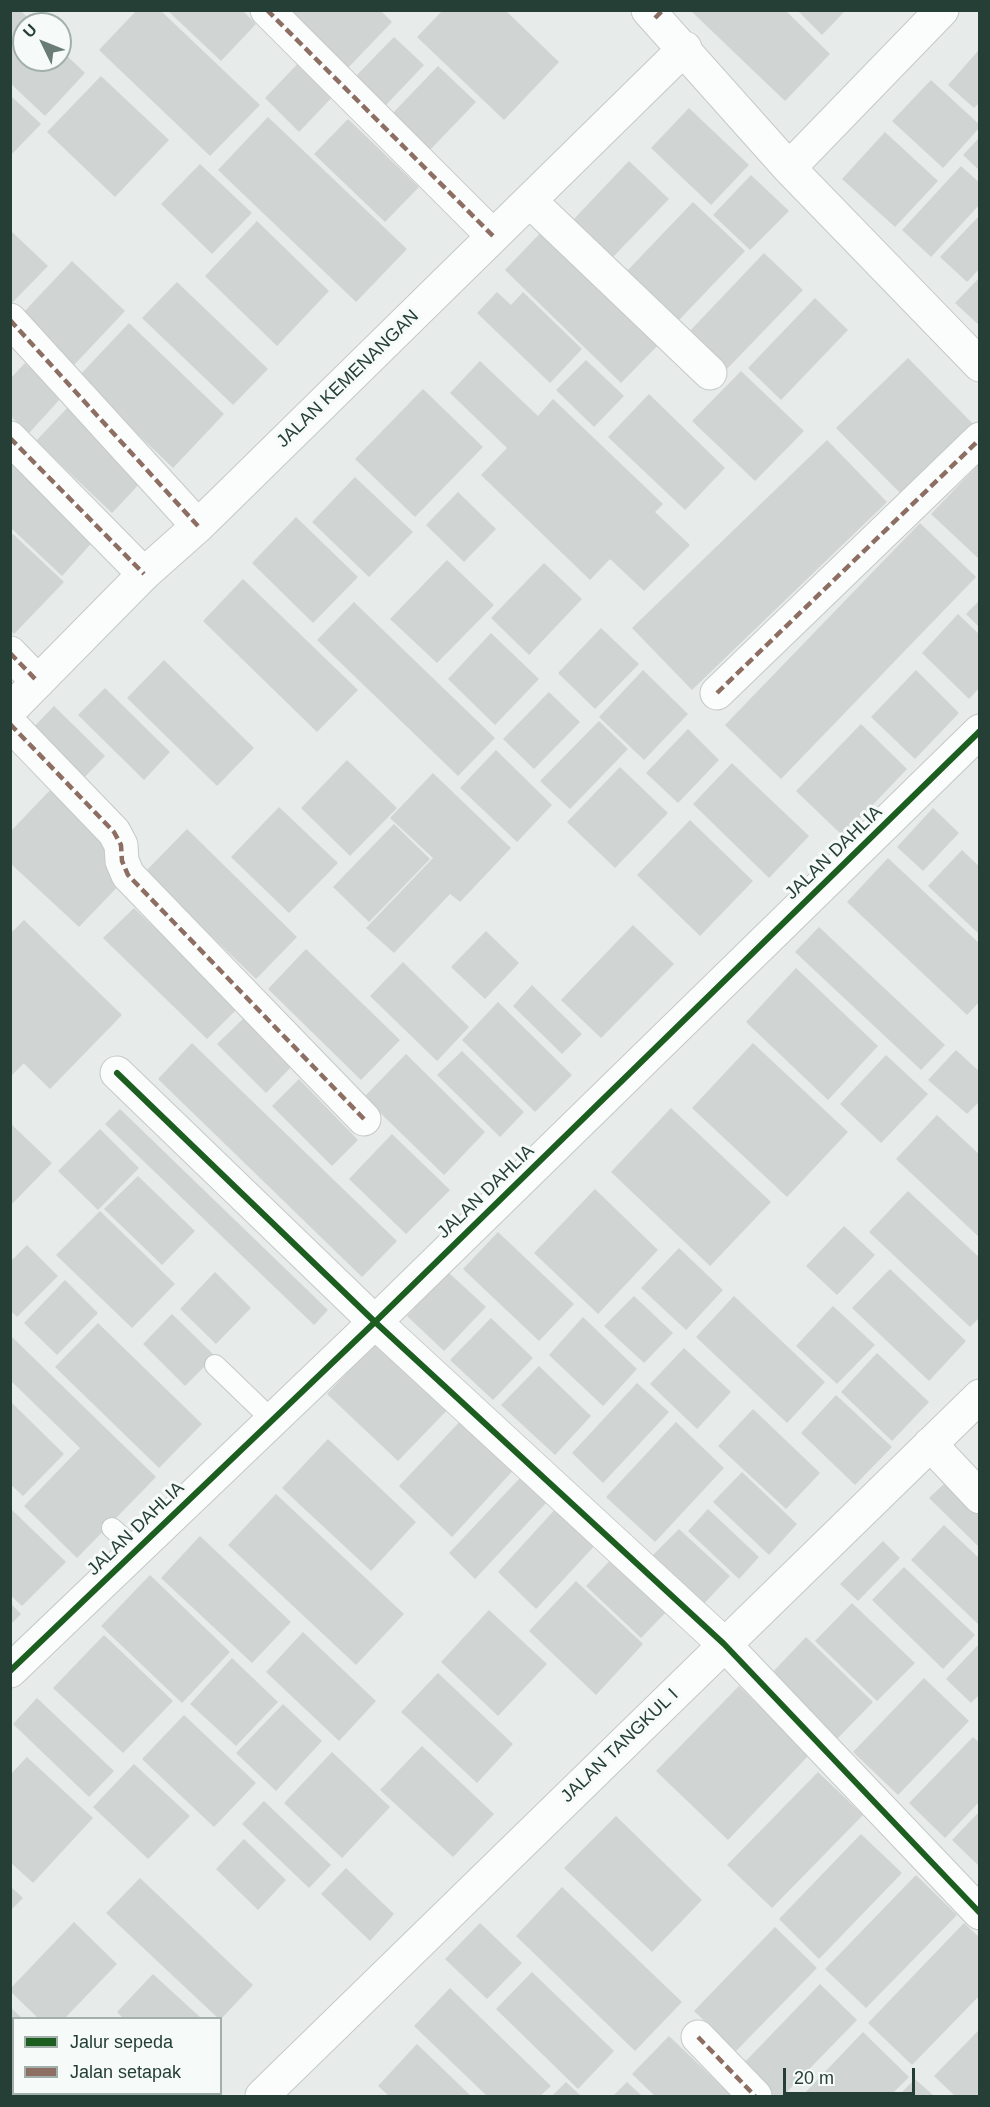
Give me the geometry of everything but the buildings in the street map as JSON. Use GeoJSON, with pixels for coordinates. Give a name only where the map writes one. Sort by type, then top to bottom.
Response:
{"type":"FeatureCollection","features":[{"type":"Feature","properties":{"kind":"street"},"geometry":{"type":"LineString","coordinates":[[267,10],[494,236]]}},
{"type":"Feature","properties":{"kind":"street"},"geometry":{"type":"LineString","coordinates":[[789,168],[942,10]]}},
{"type":"Feature","properties":{"kind":"street"},"geometry":{"type":"LineString","coordinates":[[655,13],[789,168],[980,365]]}},
{"type":"Feature","properties":{"kind":"street","name":"JALAN KEMENANGAN"},"geometry":{"type":"LineString","coordinates":[[10,710],[144,574],[198,526],[685,48]]}},
{"type":"Feature","properties":{"kind":"street"},"geometry":{"type":"LineString","coordinates":[[530,201],[710,373]]}},
{"type":"Feature","properties":{"kind":"street"},"geometry":{"type":"LineString","coordinates":[[10,320],[198,526]]}},
{"type":"Feature","properties":{"kind":"street"},"geometry":{"type":"LineString","coordinates":[[10,438],[144,574]]}},
{"type":"Feature","properties":{"kind":"street"},"geometry":{"type":"LineString","coordinates":[[717,693],[980,439]]}},
{"type":"Feature","properties":{"kind":"street"},"geometry":{"type":"LineString","coordinates":[[10,653],[38,682]]}},
{"type":"Feature","properties":{"kind":"street"},"geometry":{"type":"LineString","coordinates":[[10,724],[114,832],[121,845],[122,861],[128,875],[364,1119]]}},
{"type":"Feature","properties":{"kind":"street","name":"JALAN DAHLIA"},"geometry":{"type":"LineString","coordinates":[[10,1671],[375,1322],[980,731]]}},
{"type":"Feature","properties":{"kind":"street"},"geometry":{"type":"LineString","coordinates":[[117,1073],[375,1322],[724,1644],[980,1913]]}},
{"type":"Feature","properties":{"kind":"street","name":"JALAN TANGKUL I"},"geometry":{"type":"LineString","coordinates":[[262,2097],[980,1396]]}},
{"type":"Feature","properties":{"kind":"street"},"geometry":{"type":"LineString","coordinates":[[930,1444],[980,1497]]}},
{"type":"Feature","properties":{"kind":"street"},"geometry":{"type":"LineString","coordinates":[[698,2037],[755,2097]]}},
{"type":"Feature","properties":{"kind":"lane"},"geometry":{"type":"LineString","coordinates":[[215,1365],[272,1420]]}},
{"type":"Feature","properties":{"kind":"lane"},"geometry":{"type":"LineString","coordinates":[[112,1528],[136,1550]]}},
{"type":"Feature","properties":{"kind":"marked path"},"geometry":{"type":"LineString","coordinates":[[267,10],[493,236]]}},
{"type":"Feature","properties":{"kind":"marked path"},"geometry":{"type":"LineString","coordinates":[[655,18],[663,10]]}},
{"type":"Feature","properties":{"kind":"marked path"},"geometry":{"type":"LineString","coordinates":[[10,320],[198,526]]}},
{"type":"Feature","properties":{"kind":"marked path"},"geometry":{"type":"LineString","coordinates":[[10,438],[144,574]]}},
{"type":"Feature","properties":{"kind":"marked path"},"geometry":{"type":"LineString","coordinates":[[717,693],[980,439]]}},
{"type":"Feature","properties":{"kind":"marked path"},"geometry":{"type":"LineString","coordinates":[[10,653],[38,682]]}},
{"type":"Feature","properties":{"kind":"marked path"},"geometry":{"type":"LineString","coordinates":[[10,724],[114,832],[121,845],[122,861],[128,875],[364,1119]]}},
{"type":"Feature","properties":{"kind":"marked path"},"geometry":{"type":"LineString","coordinates":[[698,2037],[755,2096]]}},
{"type":"Feature","properties":{"kind":"cycle path"},"geometry":{"type":"LineString","coordinates":[[10,1671],[375,1322],[980,731]]}},
{"type":"Feature","properties":{"kind":"cycle path"},"geometry":{"type":"LineString","coordinates":[[117,1073],[375,1322],[724,1644],[980,1913]]}}]}
